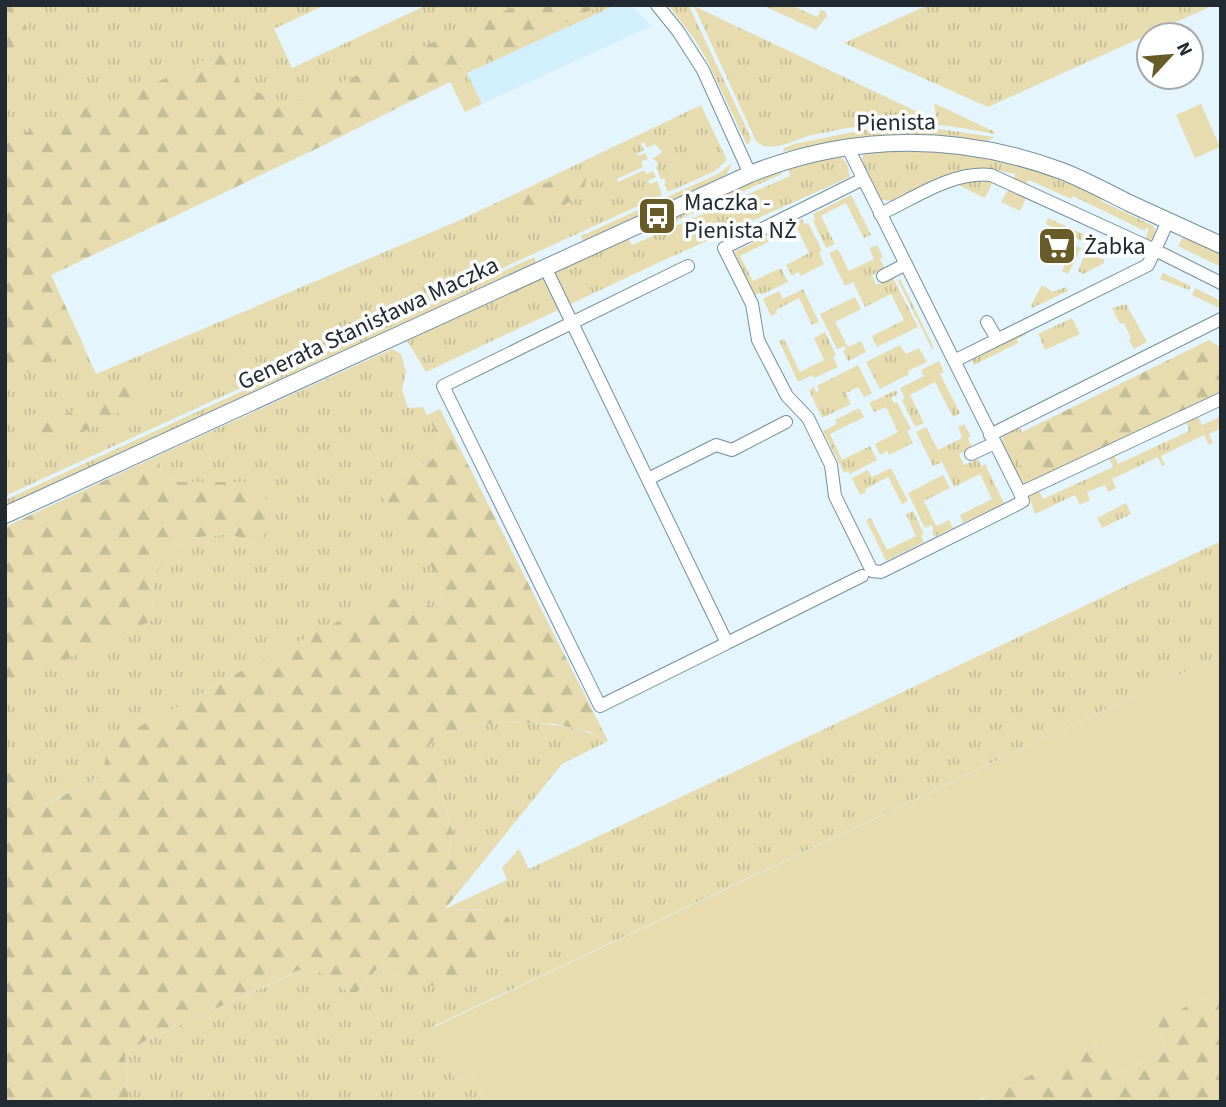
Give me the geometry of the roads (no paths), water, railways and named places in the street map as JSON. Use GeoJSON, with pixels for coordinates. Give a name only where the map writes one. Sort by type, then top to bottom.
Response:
{"type":"FeatureCollection","features":[{"type":"Feature","properties":{"kind":"street"},"geometry":{"type":"LineString","coordinates":[[657,5],[678,31],[703,71],[751,174]]}},
{"type":"Feature","properties":{"kind":"street","name":"Pienista"},"geometry":{"type":"LineString","coordinates":[[751,174],[806,155],[875,143],[926,142],[997,152],[1064,172],[1221,245]]}},
{"type":"Feature","properties":{"kind":"street"},"geometry":{"type":"LineString","coordinates":[[847,146],[1023,501],[881,572],[872,571],[835,496],[831,465],[808,418],[787,397],[758,340],[752,304],[724,248],[863,179]]}},
{"type":"Feature","properties":{"kind":"street","name":"Generała Stanisława Maczka"},"geometry":{"type":"LineString","coordinates":[[5,515],[751,174]]}},
{"type":"Feature","properties":{"kind":"street"},"geometry":{"type":"LineString","coordinates":[[880,214],[952,180],[969,175],[991,175],[1155,250],[1221,284]]}},
{"type":"Feature","properties":{"kind":"street"},"geometry":{"type":"LineString","coordinates":[[954,361],[1144,267],[1150,262],[1168,221]]}},
{"type":"Feature","properties":{"kind":"street"},"geometry":{"type":"LineString","coordinates":[[883,276],[906,264]]}},
{"type":"Feature","properties":{"kind":"street"},"geometry":{"type":"LineString","coordinates":[[688,266],[443,386],[600,706],[862,576]]}},
{"type":"Feature","properties":{"kind":"street"},"geometry":{"type":"LineString","coordinates":[[545,267],[727,643]]}},
{"type":"Feature","properties":{"kind":"street"},"geometry":{"type":"LineString","coordinates":[[971,454],[993,439],[1221,319]]}},
{"type":"Feature","properties":{"kind":"street"},"geometry":{"type":"LineString","coordinates":[[988,322],[997,340]]}},
{"type":"Feature","properties":{"kind":"street"},"geometry":{"type":"LineString","coordinates":[[1020,493],[1221,399]]}},
{"type":"Feature","properties":{"kind":"street"},"geometry":{"type":"LineString","coordinates":[[648,479],[716,445],[732,450],[786,422]]}},
{"type":"Feature","properties":{"kind":"place","name":"Maczka - Pienista NŻ"},"geometry":{"type":"Point","coordinates":[657,216]}},
{"type":"Feature","properties":{"kind":"place","name":"Żabka"},"geometry":{"type":"Point","coordinates":[1057,246]}}]}
